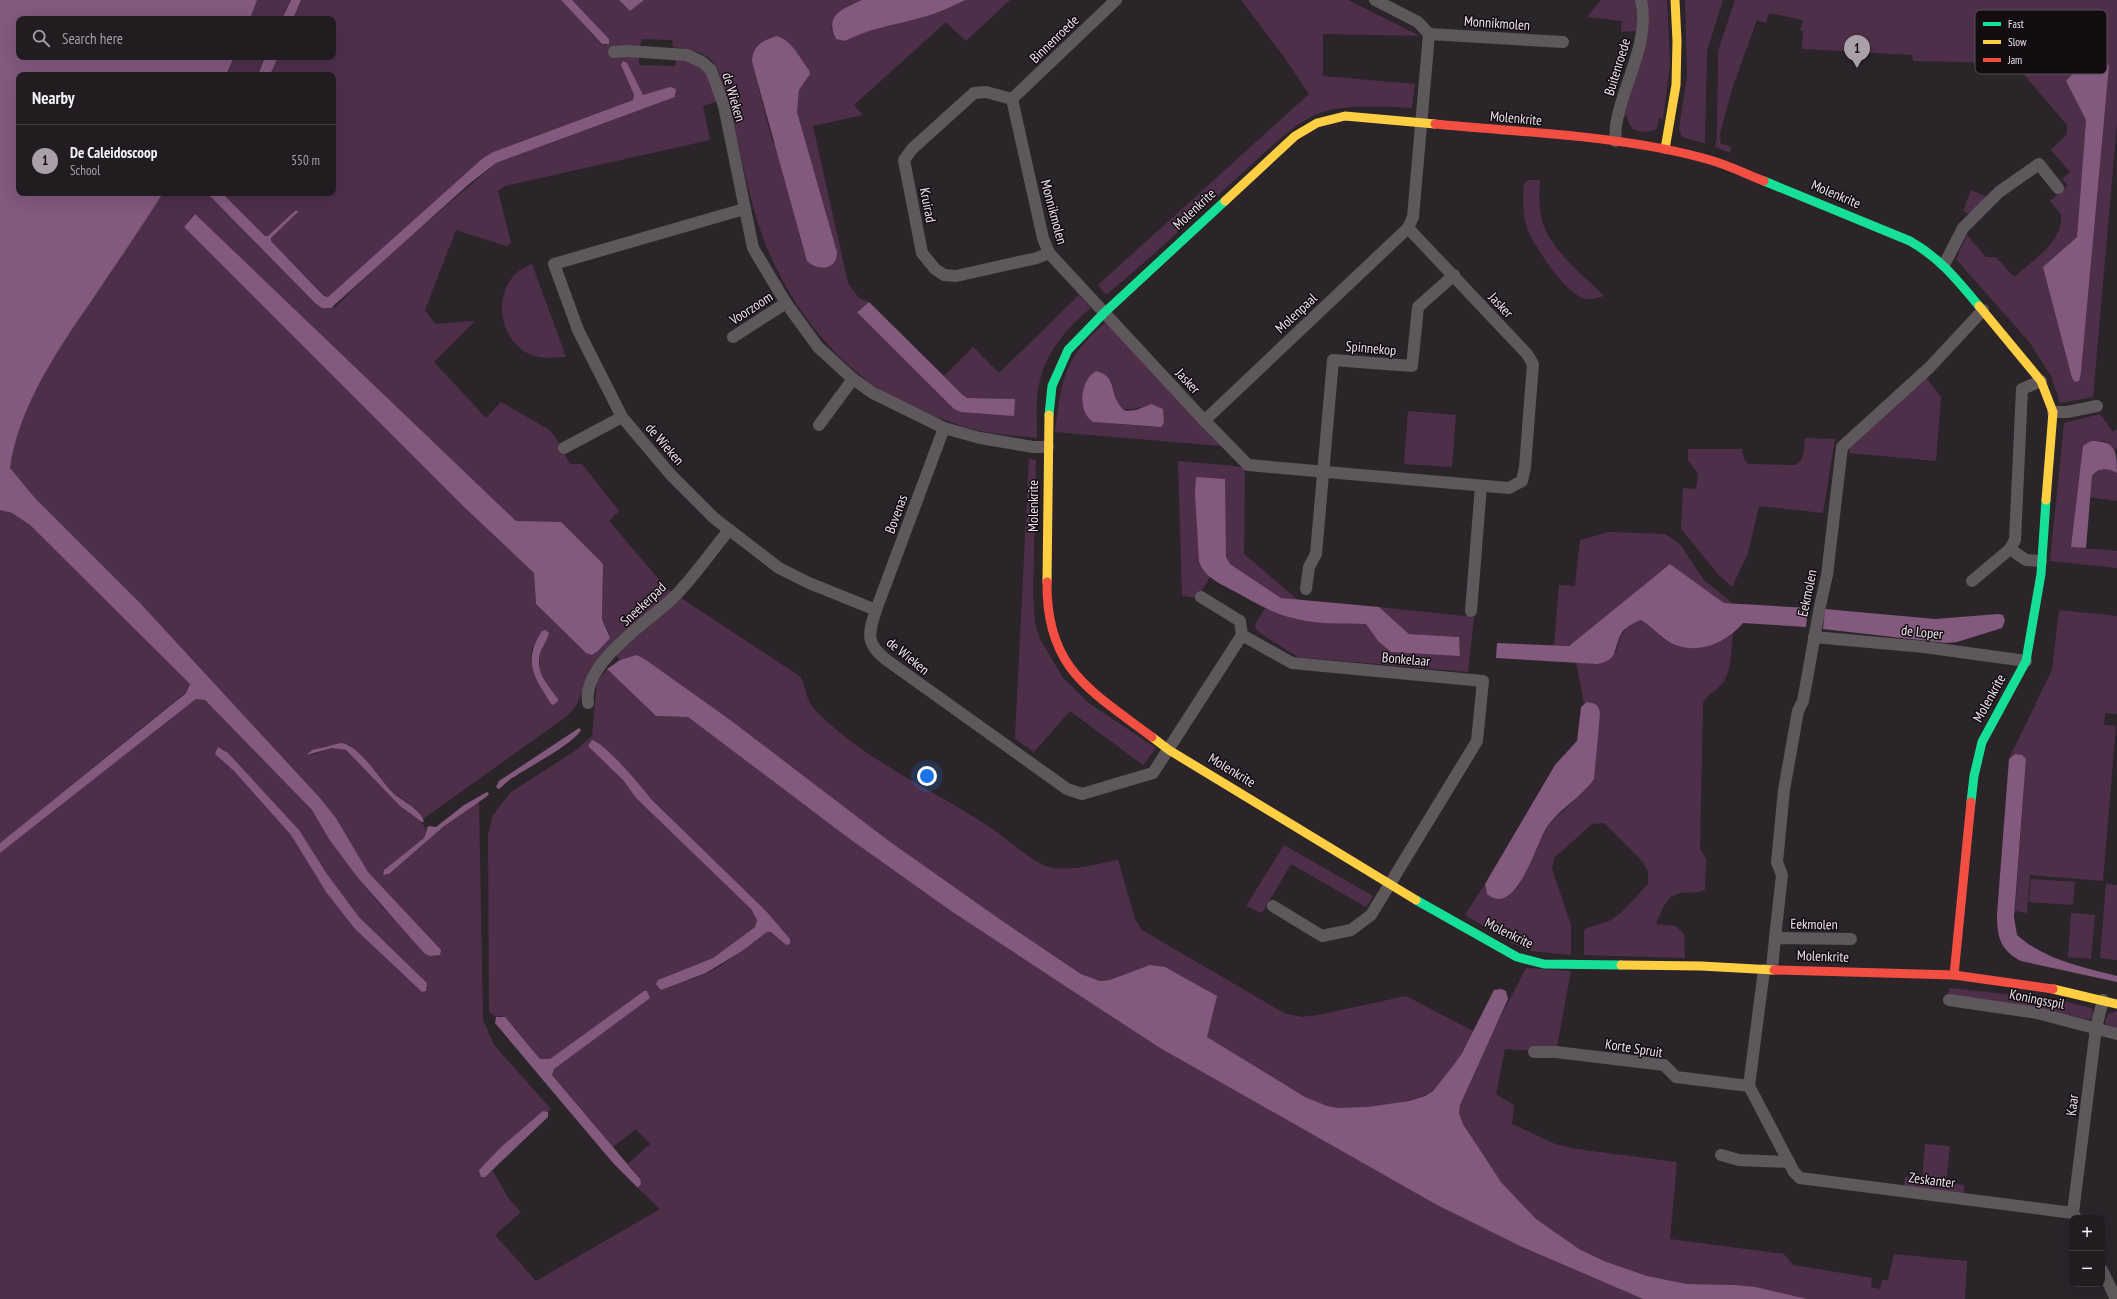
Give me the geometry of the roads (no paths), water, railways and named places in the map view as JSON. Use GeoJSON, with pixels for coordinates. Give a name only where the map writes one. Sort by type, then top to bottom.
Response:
{"type":"FeatureCollection","features":[{"type":"Feature","properties":{"kind":"street","name":"Binnenroede"},"geometry":{"type":"LineString","coordinates":[[1012,99],[1116,0]]}},
{"type":"Feature","properties":{"kind":"street"},"geometry":{"type":"LineString","coordinates":[[1375,0],[1418,22],[1429,34],[1413,217],[1408,228]]}},
{"type":"Feature","properties":{"kind":"street","name":"Buitenroede"},"geometry":{"type":"LineString","coordinates":[[1615,141],[1617,120],[1642,38],[1644,24],[1641,0]]}},
{"type":"Feature","properties":{"kind":"street"},"geometry":{"type":"LineString","coordinates":[[1665,149],[1676,85],[1677,41],[1675,0]]}},
{"type":"Feature","properties":{"kind":"street","name":"Monnikmolen"},"geometry":{"type":"LineString","coordinates":[[1429,34],[1563,42]]}},
{"type":"Feature","properties":{"kind":"street","name":"de Wieken"},"geometry":{"type":"LineString","coordinates":[[614,52],[627,50],[687,55],[702,62],[711,70],[724,106],[744,210],[753,248],[786,303],[818,347],[853,379],[873,393],[944,428],[980,438],[1033,447],[1048,447]]}},
{"type":"Feature","properties":{"kind":"street","name":"Kruirad"},"geometry":{"type":"LineString","coordinates":[[1012,99],[986,92],[974,93],[912,149],[904,160],[922,253],[939,272],[944,275],[956,276],[1037,258],[1049,252]]}},
{"type":"Feature","properties":{"kind":"street","name":"Monnikmolen"},"geometry":{"type":"LineString","coordinates":[[1012,99],[1043,238],[1049,252],[1104,313]]}},
{"type":"Feature","properties":{"kind":"street","name":"Molenkrite"},"geometry":{"type":"LineString","coordinates":[[1345,116],[1422,124],[1615,141],[1665,149],[1711,160],[1910,241],[1924,249],[1944,265],[2041,380],[2053,412],[2041,574],[2026,661],[1982,742],[1974,776],[1954,975],[1768,970],[1701,966],[1544,964],[1517,957],[1389,885],[1169,750],[1099,697],[1076,676],[1058,649],[1051,628],[1047,605],[1048,447],[1052,386],[1068,350],[1104,313],[1295,136],[1317,123],[1345,116]]}},
{"type":"Feature","properties":{"kind":"street"},"geometry":{"type":"LineString","coordinates":[[1944,265],[1963,228],[1999,192],[2039,164],[2058,188]]}},
{"type":"Feature","properties":{"kind":"street","name":"de Wieken"},"geometry":{"type":"LineString","coordinates":[[744,210],[554,264],[578,330],[622,417],[671,474],[728,530],[779,568],[809,583],[876,610],[870,630],[870,640],[876,652],[989,735],[1067,789],[1082,794],[1153,773],[1169,750]]}},
{"type":"Feature","properties":{"kind":"street","name":"Jasker"},"geometry":{"type":"LineString","coordinates":[[1104,313],[1248,465],[1509,488],[1522,481],[1525,467],[1533,364],[1527,354],[1408,228]]}},
{"type":"Feature","properties":{"kind":"street","name":"Molenpaal"},"geometry":{"type":"LineString","coordinates":[[1204,420],[1408,228]]}},
{"type":"Feature","properties":{"kind":"street","name":"Spinnekop"},"geometry":{"type":"LineString","coordinates":[[1324,471],[1333,360],[1412,366],[1418,307],[1454,275]]}},
{"type":"Feature","properties":{"kind":"street","name":"Voorzoom"},"geometry":{"type":"LineString","coordinates":[[733,338],[786,303]]}},
{"type":"Feature","properties":{"kind":"street","name":"Eekmolen"},"geometry":{"type":"LineString","coordinates":[[1768,970],[1775,938],[1782,874],[1777,862],[1784,790],[1798,711],[1803,701],[1827,575],[1842,447],[1930,368],[1983,310]]}},
{"type":"Feature","properties":{"kind":"street"},"geometry":{"type":"LineString","coordinates":[[819,425],[853,379]]}},
{"type":"Feature","properties":{"kind":"street"},"geometry":{"type":"LineString","coordinates":[[1972,581],[2010,550],[2014,540],[2022,389],[2041,380]]}},
{"type":"Feature","properties":{"kind":"street"},"geometry":{"type":"LineString","coordinates":[[2053,412],[2067,412],[2097,406]]}},
{"type":"Feature","properties":{"kind":"street"},"geometry":{"type":"LineString","coordinates":[[564,448],[622,417]]}},
{"type":"Feature","properties":{"kind":"street","name":"Bovenas"},"geometry":{"type":"LineString","coordinates":[[876,610],[944,428]]}},
{"type":"Feature","properties":{"kind":"street"},"geometry":{"type":"LineString","coordinates":[[1306,589],[1309,567],[1316,554],[1324,471]]}},
{"type":"Feature","properties":{"kind":"street"},"geometry":{"type":"LineString","coordinates":[[1471,611],[1481,486]]}},
{"type":"Feature","properties":{"kind":"street","name":"Sneekerpad"},"geometry":{"type":"LineString","coordinates":[[588,703],[587,695],[590,682],[605,659],[676,595],[728,530]]}},
{"type":"Feature","properties":{"kind":"street"},"geometry":{"type":"LineString","coordinates":[[2010,550],[2026,560],[2041,561]]}},
{"type":"Feature","properties":{"kind":"street"},"geometry":{"type":"LineString","coordinates":[[1169,750],[1242,635],[1240,621],[1201,597]]}},
{"type":"Feature","properties":{"kind":"street","name":"Bonkelaar"},"geometry":{"type":"LineString","coordinates":[[1242,635],[1292,664],[1483,681],[1477,741],[1389,885]]}},
{"type":"Feature","properties":{"kind":"street","name":"de Loper"},"geometry":{"type":"LineString","coordinates":[[1814,637],[1924,647],[2026,661]]}},
{"type":"Feature","properties":{"kind":"street"},"geometry":{"type":"LineString","coordinates":[[1273,906],[1322,936],[1351,930],[1371,915],[1389,885]]}},
{"type":"Feature","properties":{"kind":"street","name":"Eekmolen"},"geometry":{"type":"LineString","coordinates":[[1775,938],[1851,939]]}},
{"type":"Feature","properties":{"kind":"street"},"geometry":{"type":"LineString","coordinates":[[1749,1086],[1768,970]]}},
{"type":"Feature","properties":{"kind":"street","name":"Koningsspil"},"geometry":{"type":"LineString","coordinates":[[1954,975],[2068,991],[2117,1004]]}},
{"type":"Feature","properties":{"kind":"street","name":"Koningsspil"},"geometry":{"type":"LineString","coordinates":[[1949,1000],[2037,1012],[2117,1034]]}},
{"type":"Feature","properties":{"kind":"street","name":"Kaar"},"geometry":{"type":"LineString","coordinates":[[2075,1215],[2096,1028],[2103,1000]]}},
{"type":"Feature","properties":{"kind":"street","name":"Korte Spruit"},"geometry":{"type":"LineString","coordinates":[[1534,1052],[1556,1052],[1664,1065],[1676,1078],[1749,1086]]}},
{"type":"Feature","properties":{"kind":"street","name":"Zeskanter"},"geometry":{"type":"LineString","coordinates":[[1749,1086],[1789,1162],[1800,1178],[2075,1215]]}},
{"type":"Feature","properties":{"kind":"street"},"geometry":{"type":"LineString","coordinates":[[1721,1155],[1739,1160],[1789,1162]]}},
{"type":"Feature","properties":{"kind":"street"},"geometry":{"type":"LineString","coordinates":[[2105,1276],[2116,1299]]}},
{"type":"Feature","properties":{"kind":"place","name":"De Caleidoscoop"},"geometry":{"type":"Point","coordinates":[1857,68]}}]}
